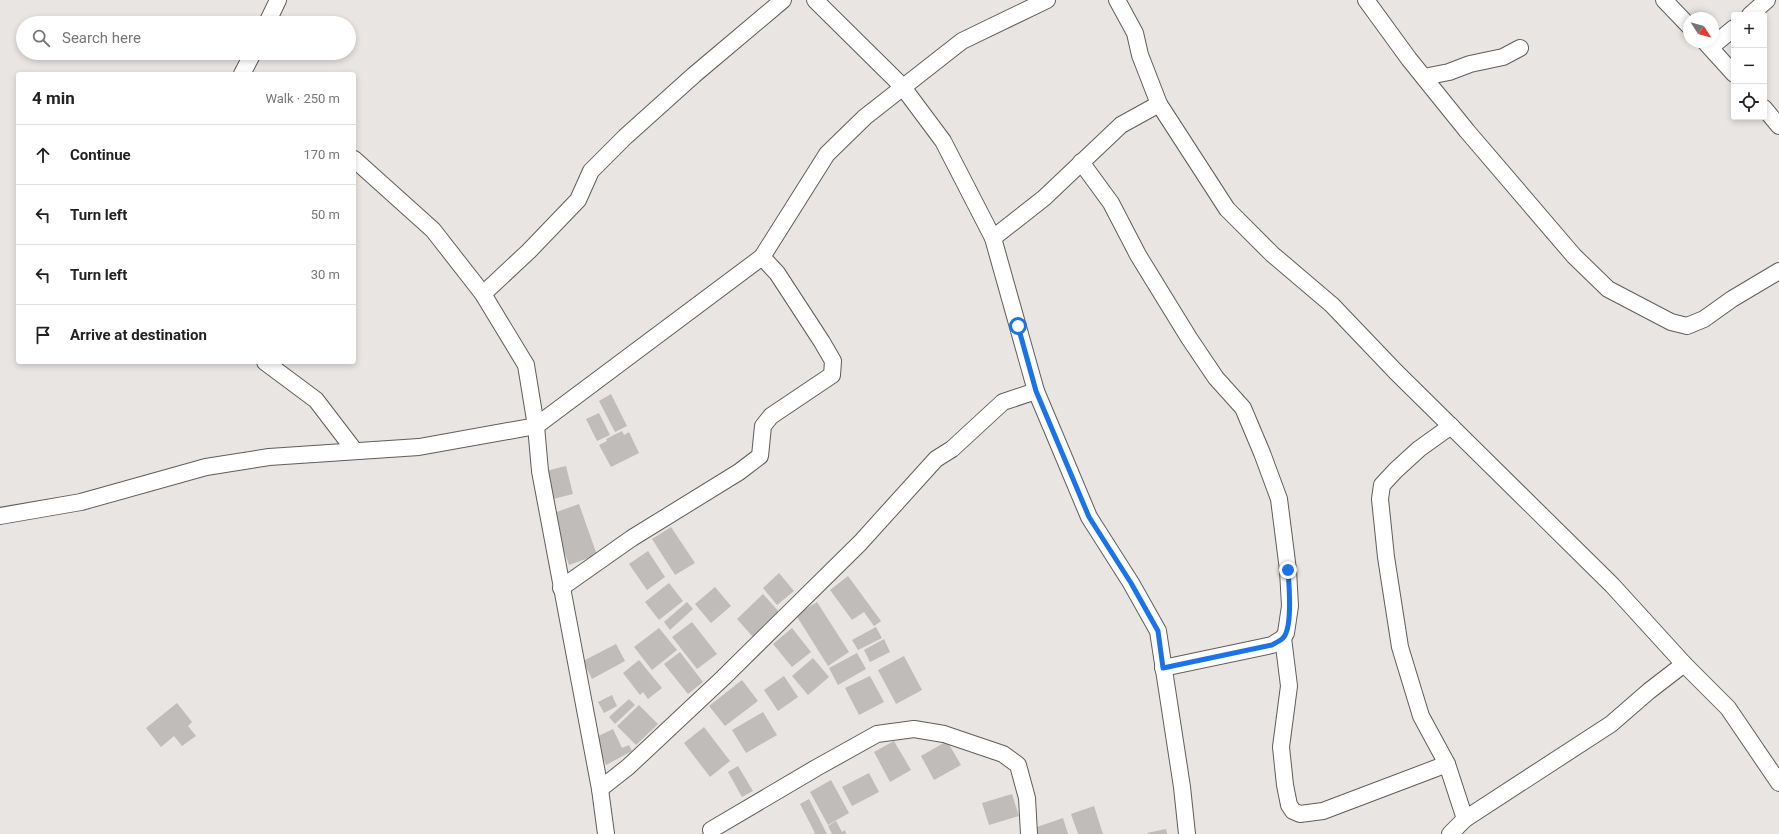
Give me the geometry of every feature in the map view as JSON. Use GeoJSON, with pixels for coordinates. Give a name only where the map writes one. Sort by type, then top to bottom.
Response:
{"type":"FeatureCollection","features":[{"type":"Feature","properties":{"kind":"street"},"geometry":{"type":"LineString","coordinates":[[270,16],[278,0]]}},
{"type":"Feature","properties":{"kind":"street"},"geometry":{"type":"LineString","coordinates":[[483,294],[529,251],[578,200],[591,172],[625,137],[694,75],[783,0]]}},
{"type":"Feature","properties":{"kind":"street"},"geometry":{"type":"LineString","coordinates":[[0,516],[81,502],[206,467],[269,457],[419,447],[536,426],[762,257],[826,154],[865,116],[962,41],[1047,0]]}},
{"type":"Feature","properties":{"kind":"street"},"geometry":{"type":"LineString","coordinates":[[1117,0],[1135,33],[1140,55],[1159,104],[1227,209],[1272,254],[1332,305],[1451,426],[1612,585],[1684,664],[1728,708],[1779,783]]}},
{"type":"Feature","properties":{"kind":"street"},"geometry":{"type":"LineString","coordinates":[[1366,0],[1467,131],[1574,256],[1608,289],[1671,322],[1687,326],[1704,319],[1732,299],[1779,272]]}},
{"type":"Feature","properties":{"kind":"street"},"geometry":{"type":"LineString","coordinates":[[1664,0],[1683,20]]}},
{"type":"Feature","properties":{"kind":"street"},"geometry":{"type":"LineString","coordinates":[[1753,12],[1767,0]]}},
{"type":"Feature","properties":{"kind":"street"},"geometry":{"type":"LineString","coordinates":[[817,1],[902,86],[942,141],[994,238],[1036,391],[1089,517],[1131,583],[1158,631],[1182,786],[1187,834]]}},
{"type":"Feature","properties":{"kind":"street"},"geometry":{"type":"LineString","coordinates":[[1719,38],[1731,30]]}},
{"type":"Feature","properties":{"kind":"street"},"geometry":{"type":"LineString","coordinates":[[1424,77],[1449,72],[1470,64],[1503,57],[1520,48]]}},
{"type":"Feature","properties":{"kind":"street"},"geometry":{"type":"LineString","coordinates":[[1711,48],[1731,71]]}},
{"type":"Feature","properties":{"kind":"street"},"geometry":{"type":"LineString","coordinates":[[246,72],[251,60]]}},
{"type":"Feature","properties":{"kind":"street"},"geometry":{"type":"LineString","coordinates":[[994,238],[1044,198],[1121,125],[1159,104]]}},
{"type":"Feature","properties":{"kind":"street"},"geometry":{"type":"LineString","coordinates":[[1767,112],[1779,126]]}},
{"type":"Feature","properties":{"kind":"street"},"geometry":{"type":"LineString","coordinates":[[356,161],[433,230],[483,294],[526,365],[536,426],[540,471],[600,789],[606,834]]}},
{"type":"Feature","properties":{"kind":"street"},"geometry":{"type":"LineString","coordinates":[[1081,162],[1111,203],[1138,256],[1189,338],[1216,378],[1243,408],[1279,499],[1288,570],[1290,606],[1286,633],[1283,638],[1272,645],[1163,668]]}},
{"type":"Feature","properties":{"kind":"street"},"geometry":{"type":"LineString","coordinates":[[561,588],[632,538],[739,472],[760,456],[763,426],[771,416],[832,375],[833,361],[822,342],[778,273],[762,257]]}},
{"type":"Feature","properties":{"kind":"street"},"geometry":{"type":"LineString","coordinates":[[268,364],[316,400],[355,451]]}},
{"type":"Feature","properties":{"kind":"street"},"geometry":{"type":"LineString","coordinates":[[600,789],[628,767],[728,672],[860,542],[936,459],[952,449],[1003,402],[1036,391]]}},
{"type":"Feature","properties":{"kind":"street"},"geometry":{"type":"LineString","coordinates":[[1451,426],[1419,449],[1396,470],[1382,486],[1380,499],[1386,558],[1400,647],[1421,716],[1447,764],[1465,819]]}},
{"type":"Feature","properties":{"kind":"street"},"geometry":{"type":"LineString","coordinates":[[1283,638],[1289,686],[1281,747],[1285,786],[1289,805],[1293,810],[1300,814],[1323,810],[1447,764]]}},
{"type":"Feature","properties":{"kind":"street"},"geometry":{"type":"LineString","coordinates":[[1450,834],[1465,819],[1611,724],[1649,691],[1684,664]]}},
{"type":"Feature","properties":{"kind":"street"},"geometry":{"type":"LineString","coordinates":[[711,830],[877,734],[914,728],[944,734],[1003,754],[1018,765],[1027,798],[1028,834]]}},
{"type":"Feature","properties":{"kind":"building"},"geometry":{"type":"Polygon","coordinates":[[[611,394],[627,426],[615,432],[599,401],[611,394]]]}},
{"type":"Feature","properties":{"kind":"building"},"geometry":{"type":"Polygon","coordinates":[[[599,413],[610,435],[597,441],[586,419],[599,413]]]}},
{"type":"Feature","properties":{"kind":"building"},"geometry":{"type":"Polygon","coordinates":[[[622,431],[624,435],[629,432],[639,453],[611,467],[599,445],[607,441],[606,439],[622,431]]]}},
{"type":"Feature","properties":{"kind":"building"},"geometry":{"type":"Polygon","coordinates":[[[566,466],[573,494],[553,499],[546,471],[566,466]]]}},
{"type":"Feature","properties":{"kind":"building"},"geometry":{"type":"Polygon","coordinates":[[[579,504],[597,555],[569,565],[551,514],[579,504]]]}},
{"type":"Feature","properties":{"kind":"building"},"geometry":{"type":"Polygon","coordinates":[[[671,527],[695,563],[675,575],[652,539],[671,527]]]}},
{"type":"Feature","properties":{"kind":"building"},"geometry":{"type":"Polygon","coordinates":[[[648,551],[665,577],[647,590],[629,564],[648,551]]]}},
{"type":"Feature","properties":{"kind":"building"},"geometry":{"type":"Polygon","coordinates":[[[779,573],[794,591],[777,605],[763,588],[779,573]]]}},
{"type":"Feature","properties":{"kind":"building"},"geometry":{"type":"Polygon","coordinates":[[[848,576],[881,621],[874,626],[864,612],[852,620],[830,590],[848,576]]]}},
{"type":"Feature","properties":{"kind":"building"},"geometry":{"type":"Polygon","coordinates":[[[669,583],[683,601],[659,620],[645,602],[669,583]]]}},
{"type":"Feature","properties":{"kind":"building"},"geometry":{"type":"Polygon","coordinates":[[[715,587],[731,606],[711,623],[695,604],[715,587]]]}},
{"type":"Feature","properties":{"kind":"building"},"geometry":{"type":"Polygon","coordinates":[[[763,594],[779,612],[753,637],[737,619],[763,594]]]}},
{"type":"Feature","properties":{"kind":"building"},"geometry":{"type":"Polygon","coordinates":[[[687,602],[693,609],[670,630],[664,622],[687,602]]]}},
{"type":"Feature","properties":{"kind":"building"},"geometry":{"type":"Polygon","coordinates":[[[817,602],[849,652],[828,666],[796,615],[817,602]]]}},
{"type":"Feature","properties":{"kind":"building"},"geometry":{"type":"Polygon","coordinates":[[[692,622],[717,654],[697,669],[672,637],[692,622]]]}},
{"type":"Feature","properties":{"kind":"building"},"geometry":{"type":"Polygon","coordinates":[[[876,627],[882,638],[858,650],[852,640],[876,627]]]}},
{"type":"Feature","properties":{"kind":"building"},"geometry":{"type":"Polygon","coordinates":[[[659,628],[677,650],[652,670],[634,647],[659,628]]]}},
{"type":"Feature","properties":{"kind":"building"},"geometry":{"type":"Polygon","coordinates":[[[792,628],[811,652],[792,667],[773,644],[792,628]]]}},
{"type":"Feature","properties":{"kind":"building"},"geometry":{"type":"Polygon","coordinates":[[[884,639],[890,652],[870,662],[864,650],[884,639]]]}},
{"type":"Feature","properties":{"kind":"building"},"geometry":{"type":"Polygon","coordinates":[[[616,644],[625,661],[592,679],[583,661],[616,644]]]}},
{"type":"Feature","properties":{"kind":"building"},"geometry":{"type":"Polygon","coordinates":[[[680,652],[703,682],[688,694],[664,664],[680,652]]]}},
{"type":"Feature","properties":{"kind":"building"},"geometry":{"type":"Polygon","coordinates":[[[857,653],[866,669],[838,685],[829,668],[857,653]]]}},
{"type":"Feature","properties":{"kind":"building"},"geometry":{"type":"Polygon","coordinates":[[[904,656],[922,690],[896,704],[878,670],[904,656]]]}},
{"type":"Feature","properties":{"kind":"building"},"geometry":{"type":"Polygon","coordinates":[[[813,658],[829,677],[808,695],[792,676],[813,658]]]}},
{"type":"Feature","properties":{"kind":"building"},"geometry":{"type":"Polygon","coordinates":[[[639,660],[662,688],[648,699],[643,692],[640,695],[623,673],[639,660]]]}},
{"type":"Feature","properties":{"kind":"building"},"geometry":{"type":"Polygon","coordinates":[[[784,676],[798,697],[778,711],[764,690],[784,676]]]}},
{"type":"Feature","properties":{"kind":"building"},"geometry":{"type":"Polygon","coordinates":[[[870,676],[884,702],[859,715],[845,688],[870,676]]]}},
{"type":"Feature","properties":{"kind":"building"},"geometry":{"type":"Polygon","coordinates":[[[742,680],[758,701],[725,726],[709,706],[742,680]]]}},
{"type":"Feature","properties":{"kind":"building"},"geometry":{"type":"Polygon","coordinates":[[[612,695],[617,706],[604,713],[598,702],[612,695]]]}},
{"type":"Feature","properties":{"kind":"building"},"geometry":{"type":"Polygon","coordinates":[[[629,699],[635,705],[615,724],[609,717],[629,699]]]}},
{"type":"Feature","properties":{"kind":"building"},"geometry":{"type":"Polygon","coordinates":[[[177,703],[192,722],[188,726],[196,736],[182,746],[174,736],[161,747],[146,728],[177,703]]]}},
{"type":"Feature","properties":{"kind":"building"},"geometry":{"type":"Polygon","coordinates":[[[639,705],[658,724],[636,745],[617,726],[639,705]]]}},
{"type":"Feature","properties":{"kind":"building"},"geometry":{"type":"Polygon","coordinates":[[[763,712],[777,735],[746,753],[732,730],[763,712]]]}},
{"type":"Feature","properties":{"kind":"building"},"geometry":{"type":"Polygon","coordinates":[[[704,727],[730,761],[710,777],[684,743],[704,727]]]}},
{"type":"Feature","properties":{"kind":"building"},"geometry":{"type":"Polygon","coordinates":[[[613,729],[622,748],[629,745],[632,751],[606,765],[594,738],[613,729]]]}},
{"type":"Feature","properties":{"kind":"building"},"geometry":{"type":"Polygon","coordinates":[[[894,741],[911,770],[890,782],[874,752],[894,741]]]}},
{"type":"Feature","properties":{"kind":"building"},"geometry":{"type":"Polygon","coordinates":[[[947,741],[961,765],[934,780],[921,756],[947,741]]]}},
{"type":"Feature","properties":{"kind":"building"},"geometry":{"type":"Polygon","coordinates":[[[738,766],[753,791],[742,797],[728,772],[738,766]]]}},
{"type":"Feature","properties":{"kind":"building"},"geometry":{"type":"Polygon","coordinates":[[[869,773],[879,792],[852,806],[842,787],[869,773]]]}},
{"type":"Feature","properties":{"kind":"building"},"geometry":{"type":"Polygon","coordinates":[[[831,780],[849,813],[828,825],[810,792],[831,780]]]}},
{"type":"Feature","properties":{"kind":"building"},"geometry":{"type":"Polygon","coordinates":[[[1012,794],[1019,816],[989,825],[982,803],[1012,794]]]}},
{"type":"Feature","properties":{"kind":"building"},"geometry":{"type":"Polygon","coordinates":[[[809,799],[827,834],[812,834],[815,833],[800,804],[809,799]]]}},
{"type":"Feature","properties":{"kind":"building"},"geometry":{"type":"Polygon","coordinates":[[[1094,806],[1103,834],[1078,834],[1071,814],[1094,806]]]}},
{"type":"Feature","properties":{"kind":"building"},"geometry":{"type":"Polygon","coordinates":[[[1063,818],[1068,834],[1036,834],[1034,828],[1063,818]]]}},
{"type":"Feature","properties":{"kind":"building"},"geometry":{"type":"Polygon","coordinates":[[[836,821],[842,832],[845,830],[846,834],[832,834],[828,826],[836,821]]]}},
{"type":"Feature","properties":{"kind":"building"},"geometry":{"type":"Polygon","coordinates":[[[1166,829],[1167,834],[1147,833],[1166,829]]]}},
{"type":"Feature","properties":{"kind":"route"},"geometry":{"type":"LineString","coordinates":[[1018,326],[1036,391],[1089,517],[1131,583],[1158,631],[1163,668],[1272,645],[1283,638],[1286,633],[1290,606],[1288,570]]}}]}
